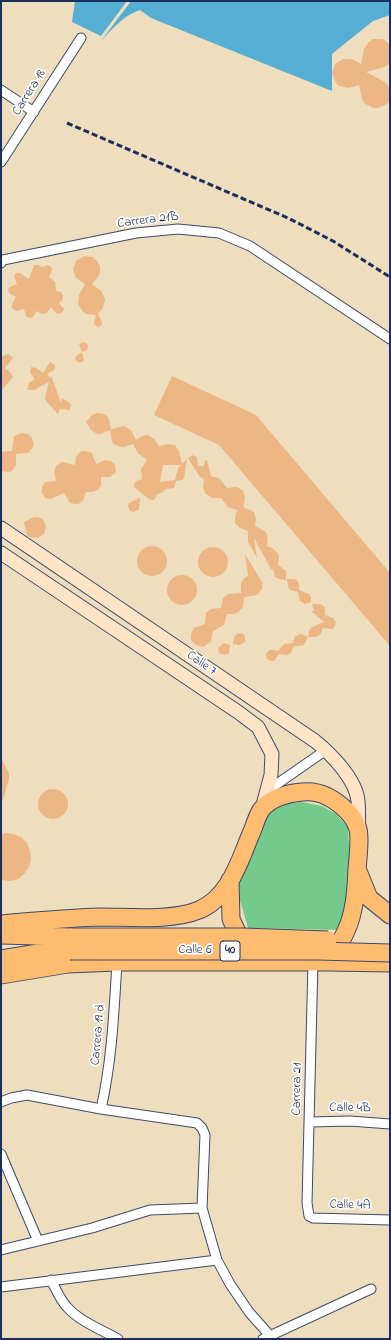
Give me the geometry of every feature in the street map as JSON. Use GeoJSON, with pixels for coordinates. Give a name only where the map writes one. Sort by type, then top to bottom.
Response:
{"type":"FeatureCollection","features":[{"type":"Feature","properties":{"kind":"highway"},"geometry":{"type":"LineString","coordinates":[[1,924],[55,919],[182,916],[200,910],[208,906],[221,895],[230,880],[262,809],[275,799],[291,793],[308,791],[324,795],[339,803],[351,815],[359,830],[354,903],[350,922],[346,931],[320,962]]}},
{"type":"Feature","properties":{"kind":"highway"},"geometry":{"type":"LineString","coordinates":[[357,868],[369,898],[390,915]]}},
{"type":"Feature","properties":{"kind":"highway"},"geometry":{"type":"LineString","coordinates":[[230,880],[231,919],[251,962]]}},
{"type":"Feature","properties":{"kind":"highway","name":"Calle 6"},"geometry":{"type":"LineString","coordinates":[[1,934],[71,944],[318,951],[389,959]]}},
{"type":"Feature","properties":{"kind":"highway","name":"Calle 6"},"geometry":{"type":"LineString","coordinates":[[1,959],[38,953],[71,944],[243,937],[390,942]]}},
{"type":"Feature","properties":{"kind":"highway"},"geometry":{"type":"LineString","coordinates":[[1,975],[68,964],[117,962],[320,962],[389,959]]}},
{"type":"Feature","properties":{"kind":"main road","name":"Calle 7"},"geometry":{"type":"LineString","coordinates":[[1,528],[326,750],[349,776],[354,788],[358,799],[359,830]]}},
{"type":"Feature","properties":{"kind":"main road","name":"Calle 7"},"geometry":{"type":"LineString","coordinates":[[1,553],[238,712],[258,727],[272,754],[271,775],[262,809]]}},
{"type":"Feature","properties":{"kind":"street","name":"Carrera 18"},"geometry":{"type":"LineString","coordinates":[[1,162],[81,38]]}},
{"type":"Feature","properties":{"kind":"street"},"geometry":{"type":"LineString","coordinates":[[1,90],[34,112]]}},
{"type":"Feature","properties":{"kind":"street","name":"Carrera 21B"},"geometry":{"type":"LineString","coordinates":[[2,261],[136,233],[178,229],[219,233],[250,246],[390,340]]}},
{"type":"Feature","properties":{"kind":"street"},"geometry":{"type":"LineString","coordinates":[[267,791],[326,750]]}},
{"type":"Feature","properties":{"kind":"street","name":"Carrera 19 d"},"geometry":{"type":"LineString","coordinates":[[101,1110],[110,1063],[117,962]]}},
{"type":"Feature","properties":{"kind":"street","name":"Carrera 21"},"geometry":{"type":"LineString","coordinates":[[309,1216],[310,1122],[320,962]]}},
{"type":"Feature","properties":{"kind":"street"},"geometry":{"type":"LineString","coordinates":[[1,1102],[26,1095],[101,1110],[197,1123],[202,1128],[205,1135],[202,1208],[217,1260],[230,1284],[269,1338],[371,1289]]}},
{"type":"Feature","properties":{"kind":"street","name":"Calle 4B"},"geometry":{"type":"LineString","coordinates":[[310,1122],[350,1121],[390,1124]]}},
{"type":"Feature","properties":{"kind":"street"},"geometry":{"type":"LineString","coordinates":[[1,1154],[38,1241]]}},
{"type":"Feature","properties":{"kind":"street"},"geometry":{"type":"LineString","coordinates":[[1,1250],[92,1228],[150,1210],[202,1208]]}},
{"type":"Feature","properties":{"kind":"street","name":"Calle 4A"},"geometry":{"type":"LineString","coordinates":[[309,1216],[313,1218],[390,1220]]}},
{"type":"Feature","properties":{"kind":"street"},"geometry":{"type":"LineString","coordinates":[[1,1287],[217,1260]]}},
{"type":"Feature","properties":{"kind":"street"},"geometry":{"type":"LineString","coordinates":[[51,1280],[67,1308],[78,1317],[118,1339]]}},
{"type":"Feature","properties":{"kind":"green space"},"geometry":{"type":"Polygon","coordinates":[[[302,802],[322,806],[336,814],[348,827],[351,879],[349,907],[339,930],[248,928],[237,890],[269,812],[288,803],[302,802]]]}},
{"type":"Feature","properties":{"kind":"water"},"geometry":{"type":"Polygon","coordinates":[[[75,1],[127,1],[101,36],[72,22],[75,1]]]}},
{"type":"Feature","properties":{"kind":"water"},"geometry":{"type":"Polygon","coordinates":[[[131,1],[390,1],[390,15],[373,21],[332,54],[332,91],[151,18],[140,10],[123,19],[101,41],[131,1]]]}},
{"type":"Feature","properties":{"kind":"building"},"geometry":{"type":"Polygon","coordinates":[[[373,39],[383,39],[390,45],[389,64],[385,67],[366,72],[385,82],[390,89],[390,100],[387,104],[378,108],[373,108],[364,103],[359,85],[349,88],[339,86],[336,83],[332,73],[335,64],[343,59],[352,59],[361,64],[364,49],[373,39]]]}},
{"type":"Feature","properties":{"kind":"building"},"geometry":{"type":"Polygon","coordinates":[[[84,256],[93,257],[100,266],[100,273],[92,284],[101,291],[105,299],[103,308],[98,314],[102,325],[98,327],[94,324],[96,315],[83,312],[78,304],[79,295],[85,284],[75,277],[73,269],[76,261],[84,256]]]}},
{"type":"Feature","properties":{"kind":"building"},"geometry":{"type":"Polygon","coordinates":[[[34,265],[42,267],[48,265],[51,267],[52,270],[49,277],[55,282],[56,291],[61,292],[63,296],[63,299],[59,303],[64,309],[62,313],[57,314],[51,307],[47,313],[42,314],[37,311],[33,317],[30,318],[26,316],[24,309],[16,311],[12,308],[12,304],[16,297],[9,293],[8,289],[17,284],[14,276],[16,273],[20,273],[29,279],[34,265]]]}},
{"type":"Feature","properties":{"kind":"building"},"geometry":{"type":"Polygon","coordinates":[[[83,342],[87,343],[87,350],[82,352],[79,344],[83,342]]]}},
{"type":"Feature","properties":{"kind":"building"},"geometry":{"type":"Polygon","coordinates":[[[82,352],[84,360],[80,363],[76,361],[75,358],[82,352]]]}},
{"type":"Feature","properties":{"kind":"building"},"geometry":{"type":"Polygon","coordinates":[[[8,354],[13,358],[5,368],[13,377],[1,391],[1,357],[8,354]]]}},
{"type":"Feature","properties":{"kind":"building"},"geometry":{"type":"Polygon","coordinates":[[[50,362],[55,365],[55,368],[47,374],[51,378],[51,375],[61,403],[62,398],[71,404],[70,410],[60,409],[58,414],[45,398],[49,382],[34,390],[27,390],[29,383],[35,379],[30,373],[31,367],[36,368],[43,373],[50,362]]]}},
{"type":"Feature","properties":{"kind":"building"},"geometry":{"type":"Polygon","coordinates":[[[172,376],[256,415],[390,573],[390,646],[219,445],[154,415],[172,376]]]}},
{"type":"Feature","properties":{"kind":"building"},"geometry":{"type":"Polygon","coordinates":[[[97,413],[104,414],[109,420],[111,429],[124,426],[131,430],[136,440],[142,436],[148,435],[154,439],[159,446],[168,444],[175,445],[179,451],[182,464],[187,459],[184,478],[176,481],[174,488],[166,489],[162,493],[157,494],[154,500],[150,500],[134,487],[136,481],[142,479],[141,469],[147,460],[138,453],[133,444],[121,447],[114,444],[110,430],[97,434],[91,430],[86,422],[92,415],[97,413]],[[163,465],[160,482],[175,480],[178,468],[181,465],[163,465]]]}},
{"type":"Feature","properties":{"kind":"building"},"geometry":{"type":"Polygon","coordinates":[[[22,433],[28,434],[31,437],[34,443],[33,447],[28,453],[16,454],[16,465],[12,471],[1,471],[1,452],[12,451],[14,436],[22,433]]]}},
{"type":"Feature","properties":{"kind":"building"},"geometry":{"type":"Polygon","coordinates":[[[83,451],[92,453],[96,464],[105,460],[111,461],[115,465],[115,473],[110,477],[101,477],[101,485],[98,490],[86,492],[83,500],[79,504],[70,503],[64,493],[51,499],[45,498],[42,493],[42,487],[45,482],[56,481],[54,472],[56,466],[62,462],[75,465],[76,457],[83,451]]]}},
{"type":"Feature","properties":{"kind":"building"},"geometry":{"type":"Polygon","coordinates":[[[192,455],[197,457],[198,466],[204,466],[205,460],[207,460],[211,476],[219,478],[227,488],[236,487],[243,490],[245,498],[243,507],[254,512],[256,519],[255,526],[266,532],[268,538],[267,546],[274,549],[279,555],[278,565],[286,571],[286,580],[275,577],[273,569],[271,569],[254,538],[257,558],[248,542],[248,531],[240,528],[235,523],[237,510],[228,507],[221,498],[212,498],[206,494],[203,488],[204,479],[199,476],[188,458],[192,455]]]}},
{"type":"Feature","properties":{"kind":"building"},"geometry":{"type":"Polygon","coordinates":[[[140,498],[139,509],[134,512],[130,511],[128,506],[129,503],[140,498]]]}},
{"type":"Feature","properties":{"kind":"building"},"geometry":{"type":"Polygon","coordinates":[[[34,517],[41,518],[46,527],[44,534],[38,538],[27,535],[24,522],[34,517]]]}},
{"type":"Feature","properties":{"kind":"building"},"geometry":{"type":"Polygon","coordinates":[[[152,546],[158,547],[166,555],[166,567],[158,575],[152,576],[146,575],[138,567],[137,561],[138,555],[146,547],[152,546]]]}},
{"type":"Feature","properties":{"kind":"building"},"geometry":{"type":"Polygon","coordinates":[[[213,547],[224,551],[228,562],[224,573],[213,577],[202,573],[198,562],[202,551],[213,547]]]}},
{"type":"Feature","properties":{"kind":"building"},"geometry":{"type":"Polygon","coordinates":[[[245,554],[262,582],[262,589],[257,595],[244,597],[243,607],[238,612],[234,614],[227,614],[224,625],[213,631],[211,642],[203,647],[196,645],[191,640],[191,634],[194,628],[205,624],[206,613],[211,609],[221,608],[223,598],[228,594],[241,593],[241,583],[244,578],[248,576],[245,554]]]}},
{"type":"Feature","properties":{"kind":"building"},"geometry":{"type":"Polygon","coordinates":[[[182,575],[193,579],[197,590],[193,601],[182,605],[171,601],[167,590],[171,579],[182,575]]]}},
{"type":"Feature","properties":{"kind":"building"},"geometry":{"type":"Polygon","coordinates":[[[287,579],[294,579],[298,581],[299,590],[309,594],[311,597],[311,602],[305,604],[300,601],[298,592],[290,590],[288,587],[287,579]]]}},
{"type":"Feature","properties":{"kind":"building"},"geometry":{"type":"Polygon","coordinates":[[[312,604],[320,604],[324,606],[325,615],[333,618],[336,622],[332,629],[323,628],[320,635],[308,637],[309,630],[312,627],[324,622],[311,611],[314,611],[312,604]]]}},
{"type":"Feature","properties":{"kind":"building"},"geometry":{"type":"Polygon","coordinates":[[[238,633],[244,634],[245,638],[245,642],[240,645],[233,644],[234,637],[238,633]]]}},
{"type":"Feature","properties":{"kind":"building"},"geometry":{"type":"Polygon","coordinates":[[[301,634],[308,637],[304,645],[294,646],[291,653],[287,655],[279,654],[274,661],[267,659],[266,654],[269,650],[278,651],[284,644],[293,643],[295,636],[301,634]]]}},
{"type":"Feature","properties":{"kind":"building"},"geometry":{"type":"Polygon","coordinates":[[[224,643],[230,645],[229,653],[225,655],[219,653],[218,648],[224,643]]]}},
{"type":"Feature","properties":{"kind":"building"},"geometry":{"type":"Polygon","coordinates":[[[1,757],[9,774],[3,800],[1,800],[1,757]]]}},
{"type":"Feature","properties":{"kind":"building"},"geometry":{"type":"Polygon","coordinates":[[[53,789],[59,790],[67,798],[67,810],[59,818],[53,819],[47,818],[39,810],[38,804],[39,798],[47,790],[53,789]]]}},
{"type":"Feature","properties":{"kind":"building"},"geometry":{"type":"Polygon","coordinates":[[[6,833],[21,837],[27,843],[31,859],[29,867],[24,874],[18,879],[10,881],[1,880],[1,834],[6,833]]]}},
{"type":"Feature","properties":{"kind":"railway"},"geometry":{"type":"LineString","coordinates":[[67,123],[288,218],[333,241],[390,277]]}}]}
